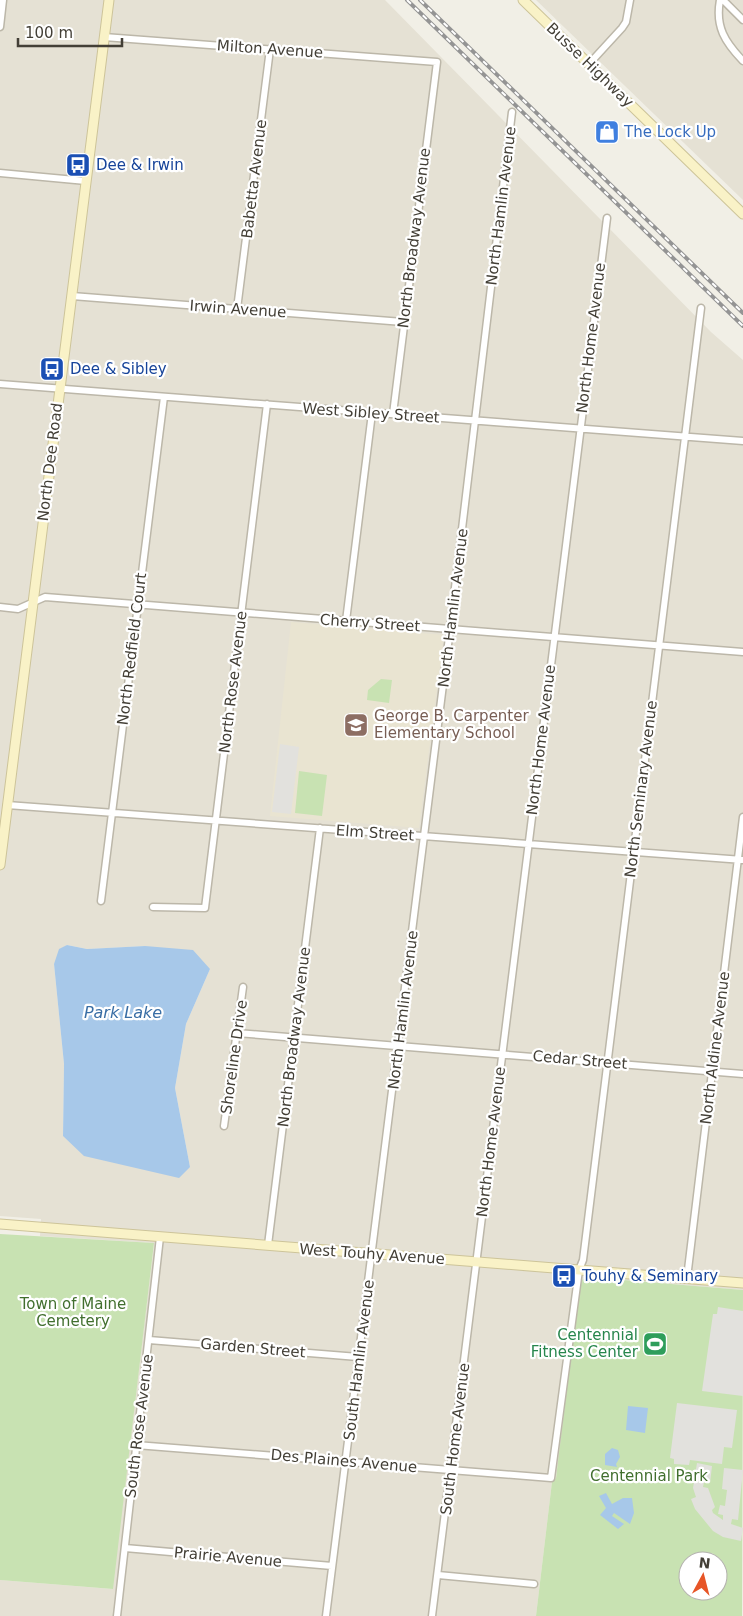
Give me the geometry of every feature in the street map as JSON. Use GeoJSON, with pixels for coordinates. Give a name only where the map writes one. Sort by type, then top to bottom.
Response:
{"type":"FeatureCollection","features":[{"type":"Feature","properties":{"kind":"main road","name":"North Dee Road"},"geometry":{"type":"LineString","coordinates":[[0,865],[108,0]]}},
{"type":"Feature","properties":{"kind":"main road","name":"Busse Highway"},"geometry":{"type":"LineString","coordinates":[[527,2],[743,214]]}},
{"type":"Feature","properties":{"kind":"main road","name":"West Touhy Avenue"},"geometry":{"type":"LineString","coordinates":[[0,1224],[743,1283]]}},
{"type":"Feature","properties":{"kind":"street"},"geometry":{"type":"LineString","coordinates":[[0,27],[4,0]]}},
{"type":"Feature","properties":{"kind":"street"},"geometry":{"type":"LineString","coordinates":[[589,64],[626,22],[630,0]]}},
{"type":"Feature","properties":{"kind":"street"},"geometry":{"type":"LineString","coordinates":[[743,20],[722,0],[718,16],[721,32],[732,49],[743,61]]}},
{"type":"Feature","properties":{"kind":"street","name":"Milton Avenue"},"geometry":{"type":"LineString","coordinates":[[104,37],[437,62]]}},
{"type":"Feature","properties":{"kind":"street","name":"Babetta Avenue"},"geometry":{"type":"LineString","coordinates":[[237,310],[270,49]]}},
{"type":"Feature","properties":{"kind":"street","name":"North Broadway Avenue"},"geometry":{"type":"LineString","coordinates":[[392,414],[437,62]]}},
{"type":"Feature","properties":{"kind":"street","name":"North Hamlin Avenue"},"geometry":{"type":"LineString","coordinates":[[372,1254],[476,421],[512,112]]}},
{"type":"Feature","properties":{"kind":"street"},"geometry":{"type":"LineString","coordinates":[[0,173],[86,181]]}},
{"type":"Feature","properties":{"kind":"street","name":"North Home Avenue"},"geometry":{"type":"LineString","coordinates":[[476,1262],[607,218]]}},
{"type":"Feature","properties":{"kind":"street","name":"Irwin Avenue"},"geometry":{"type":"LineString","coordinates":[[72,296],[404,322]]}},
{"type":"Feature","properties":{"kind":"street","name":"North Seminary Avenue"},"geometry":{"type":"LineString","coordinates":[[551,1478],[579,1270],[583,1260],[701,308]]}},
{"type":"Feature","properties":{"kind":"street","name":"West Sibley Street"},"geometry":{"type":"LineString","coordinates":[[0,384],[743,442]]}},
{"type":"Feature","properties":{"kind":"street","name":"North Redfield Court"},"geometry":{"type":"LineString","coordinates":[[101,901],[164,397]]}},
{"type":"Feature","properties":{"kind":"street","name":"North Rose Avenue"},"geometry":{"type":"LineString","coordinates":[[154,907],[205,908],[267,404]]}},
{"type":"Feature","properties":{"kind":"street"},"geometry":{"type":"LineString","coordinates":[[346,621],[372,413]]}},
{"type":"Feature","properties":{"kind":"street","name":"Cherry Street"},"geometry":{"type":"LineString","coordinates":[[0,607],[18,609],[45,597],[743,652]]}},
{"type":"Feature","properties":{"kind":"street","name":"Elm Street"},"geometry":{"type":"LineString","coordinates":[[7,805],[740,860]]}},
{"type":"Feature","properties":{"kind":"street","name":"North Aldine Avenue"},"geometry":{"type":"LineString","coordinates":[[686,1278],[740,860],[743,817]]}},
{"type":"Feature","properties":{"kind":"street","name":"North Broadway Avenue"},"geometry":{"type":"LineString","coordinates":[[268,1245],[320,828]]}},
{"type":"Feature","properties":{"kind":"street","name":"Shoreline Drive"},"geometry":{"type":"LineString","coordinates":[[224,1126],[243,987]]}},
{"type":"Feature","properties":{"kind":"street","name":"Cedar Street"},"geometry":{"type":"LineString","coordinates":[[237,1033],[743,1074]]}},
{"type":"Feature","properties":{"kind":"street","name":"South Rose Avenue"},"geometry":{"type":"LineString","coordinates":[[117,1616],[160,1237]]}},
{"type":"Feature","properties":{"kind":"street","name":"South Hamlin Avenue"},"geometry":{"type":"LineString","coordinates":[[326,1616],[372,1254]]}},
{"type":"Feature","properties":{"kind":"street","name":"South Home Avenue"},"geometry":{"type":"LineString","coordinates":[[432,1616],[452,1470],[476,1262]]}},
{"type":"Feature","properties":{"kind":"street","name":"Garden Street"},"geometry":{"type":"LineString","coordinates":[[148,1340],[358,1357]]}},
{"type":"Feature","properties":{"kind":"street","name":"Des Plaines Avenue"},"geometry":{"type":"LineString","coordinates":[[136,1445],[346,1460],[551,1478]]}},
{"type":"Feature","properties":{"kind":"street","name":"Prairie Avenue"},"geometry":{"type":"LineString","coordinates":[[125,1548],[332,1566]]}},
{"type":"Feature","properties":{"kind":"street"},"geometry":{"type":"LineString","coordinates":[[438,1575],[534,1584]]}},
{"type":"Feature","properties":{"kind":"shaded area"},"geometry":{"type":"Polygon","coordinates":[[[0,0],[385,0],[711,332],[743,360],[743,1290],[589,1277],[556,1478],[552,1482],[536,1616],[0,1616],[0,1580],[112,1589],[154,1243],[40,1236],[41,1219],[0,1216],[0,0]],[[67,945],[54,964],[64,1064],[63,1136],[190,1167],[175,1088],[186,1024],[210,969],[145,946],[87,949],[67,945]]]}},
{"type":"Feature","properties":{"kind":"shaded area"},"geometry":{"type":"Polygon","coordinates":[[[536,0],[743,0],[743,200],[536,0]]]}},
{"type":"Feature","properties":{"kind":"shaded area","name":"George B. Carpenter Elementary School"},"geometry":{"type":"Polygon","coordinates":[[[291,622],[444,635],[419,828],[270,816],[291,622]]]}},
{"type":"Feature","properties":{"kind":"shaded area"},"geometry":{"type":"Polygon","coordinates":[[[280,744],[299,747],[291,814],[272,812],[280,744]]]}},
{"type":"Feature","properties":{"kind":"shaded area"},"geometry":{"type":"Polygon","coordinates":[[[718,1307],[743,1311],[743,1396],[702,1391],[713,1314],[717,1314],[718,1307]]]}},
{"type":"Feature","properties":{"kind":"shaded area"},"geometry":{"type":"Polygon","coordinates":[[[677,1403],[737,1410],[732,1448],[724,1447],[722,1464],[690,1460],[689,1465],[674,1464],[674,1459],[670,1458],[677,1403]]]}},
{"type":"Feature","properties":{"kind":"shaded area"},"geometry":{"type":"Polygon","coordinates":[[[697,1463],[712,1466],[710,1483],[704,1482],[703,1487],[708,1488],[715,1507],[712,1510],[713,1513],[723,1520],[723,1515],[718,1514],[720,1505],[725,1506],[727,1490],[722,1489],[724,1468],[743,1470],[738,1520],[732,1519],[731,1524],[743,1528],[741,1541],[723,1537],[713,1531],[695,1509],[691,1499],[696,1497],[693,1488],[697,1463]]]}},
{"type":"Feature","properties":{"kind":"green space"},"geometry":{"type":"Polygon","coordinates":[[[381,679],[392,680],[389,703],[367,700],[368,690],[381,679]]]}},
{"type":"Feature","properties":{"kind":"green space"},"geometry":{"type":"Polygon","coordinates":[[[299,771],[327,775],[322,816],[295,813],[299,771]]]}},
{"type":"Feature","properties":{"kind":"green space","name":"Town of Maine Cemetery"},"geometry":{"type":"Polygon","coordinates":[[[0,1234],[154,1243],[113,1589],[0,1580],[0,1234]]]}},
{"type":"Feature","properties":{"kind":"green space","name":"Centennial Park"},"geometry":{"type":"Polygon","coordinates":[[[588,1277],[743,1290],[742,1616],[536,1616],[552,1482],[556,1478],[580,1281],[588,1277]]]}},
{"type":"Feature","properties":{"kind":"water","name":"Park Lake"},"geometry":{"type":"Polygon","coordinates":[[[67,945],[87,949],[145,946],[193,950],[210,969],[186,1024],[175,1088],[190,1167],[179,1178],[84,1156],[63,1136],[64,1064],[54,964],[59,949],[67,945]]]}},
{"type":"Feature","properties":{"kind":"water"},"geometry":{"type":"Polygon","coordinates":[[[628,1406],[648,1408],[645,1433],[626,1430],[628,1406]]]}},
{"type":"Feature","properties":{"kind":"water"},"geometry":{"type":"Polygon","coordinates":[[[612,1448],[618,1450],[620,1457],[616,1464],[617,1467],[605,1465],[605,1454],[612,1448]]]}},
{"type":"Feature","properties":{"kind":"water"},"geometry":{"type":"Polygon","coordinates":[[[606,1493],[612,1504],[623,1498],[632,1498],[634,1513],[630,1524],[614,1513],[612,1516],[624,1524],[618,1529],[600,1515],[606,1508],[599,1496],[606,1493]]]}},
{"type":"Feature","properties":{"kind":"railway"},"geometry":{"type":"LineString","coordinates":[[407,0],[743,326]]}},
{"type":"Feature","properties":{"kind":"railway"},"geometry":{"type":"LineString","coordinates":[[420,0],[743,313]]}},
{"type":"Feature","properties":{"kind":"place","name":"The Lock Up"},"geometry":{"type":"Point","coordinates":[607,132]}},
{"type":"Feature","properties":{"kind":"place","name":"Dee & Irwin"},"geometry":{"type":"Point","coordinates":[78,165]}},
{"type":"Feature","properties":{"kind":"place","name":"Dee & Sibley"},"geometry":{"type":"Point","coordinates":[52,369]}},
{"type":"Feature","properties":{"kind":"place","name":"George B. Carpenter Elementary School"},"geometry":{"type":"Point","coordinates":[356,725]}},
{"type":"Feature","properties":{"kind":"place","name":"Touhy & Seminary"},"geometry":{"type":"Point","coordinates":[564,1276]}},
{"type":"Feature","properties":{"kind":"place","name":"Centennial Fitness Center"},"geometry":{"type":"Point","coordinates":[655,1344]}}]}
